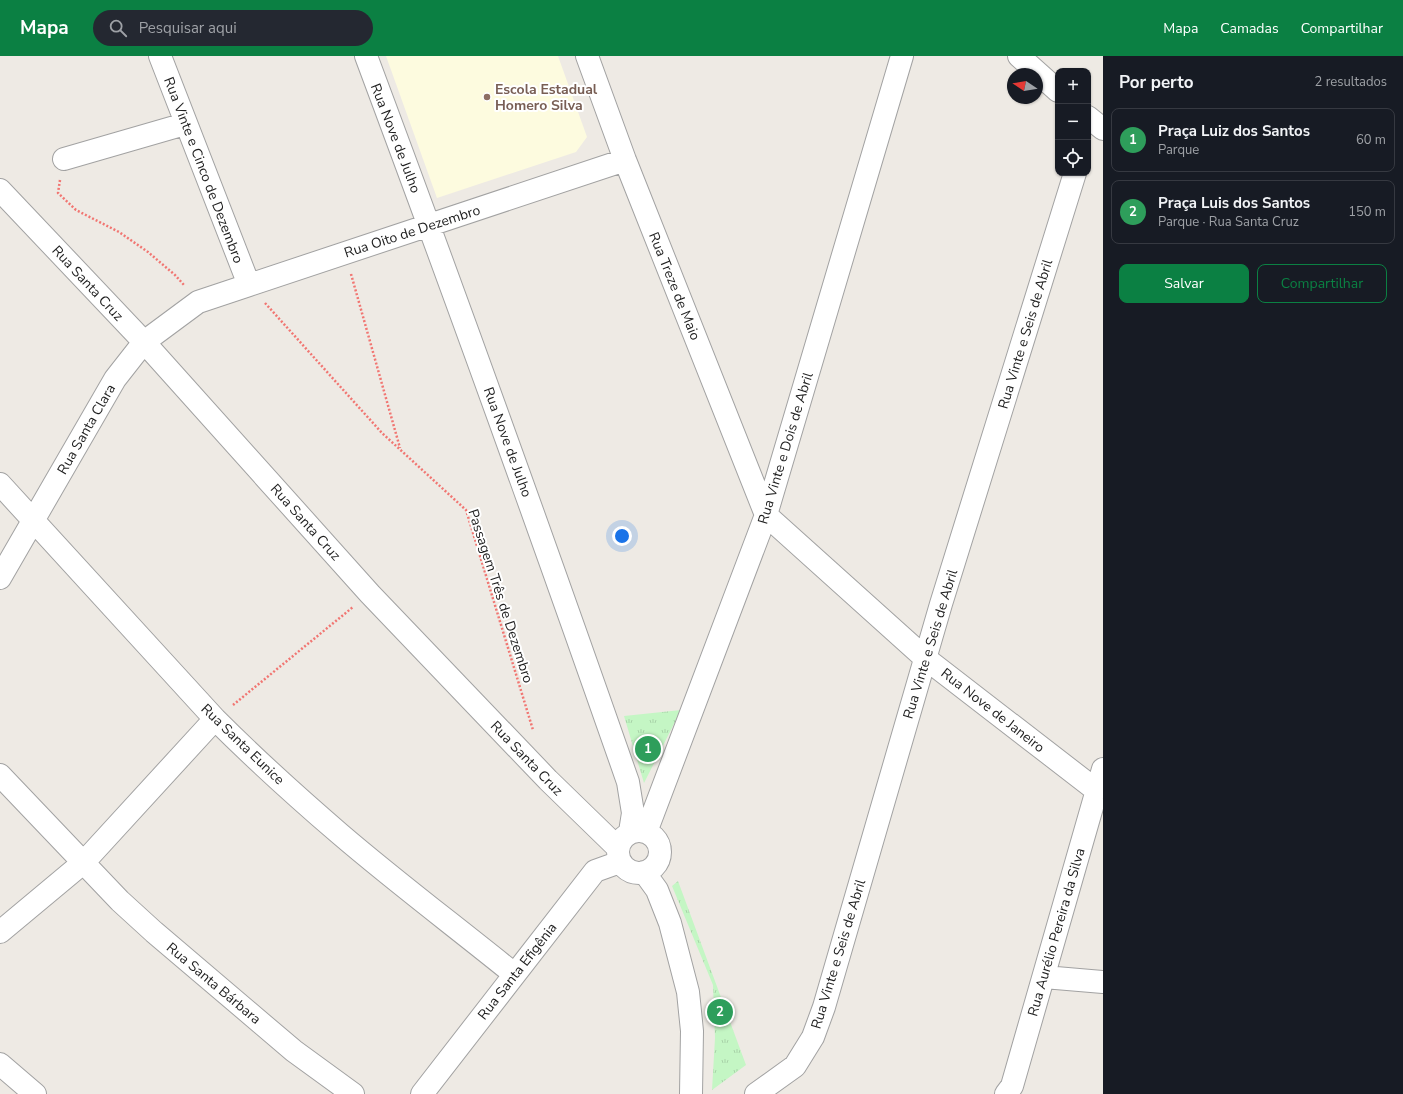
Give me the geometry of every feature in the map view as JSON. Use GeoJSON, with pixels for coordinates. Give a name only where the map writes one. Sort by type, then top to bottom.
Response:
{"type":"FeatureCollection","features":[{"type":"Feature","properties":{"kind":"street","name":"Rua Vinte e Cinco de Dezembro"},"geometry":{"type":"LineString","coordinates":[[160,56],[185,124],[249,285]]}},
{"type":"Feature","properties":{"kind":"street","name":"Rua Nove de Julho"},"geometry":{"type":"LineString","coordinates":[[366,56],[535,518],[628,782],[633,813],[629,844]]}},
{"type":"Feature","properties":{"kind":"street","name":"Rua Treze de Maio"},"geometry":{"type":"LineString","coordinates":[[587,56],[626,160],[766,515]]}},
{"type":"Feature","properties":{"kind":"street","name":"Rua Vinte e Dois de Abril"},"geometry":{"type":"LineString","coordinates":[[629,844],[766,515],[902,56]]}},
{"type":"Feature","properties":{"kind":"street"},"geometry":{"type":"LineString","coordinates":[[1019,56],[1055,88]]}},
{"type":"Feature","properties":{"kind":"street"},"geometry":{"type":"LineString","coordinates":[[64,159],[185,124]]}},
{"type":"Feature","properties":{"kind":"street","name":"Rua Oito de Dezembro"},"geometry":{"type":"LineString","coordinates":[[198,302],[626,160]]}},
{"type":"Feature","properties":{"kind":"street","name":"Rua Vinte e Seis de Abril"},"geometry":{"type":"LineString","coordinates":[[756,1094],[795,1066],[813,1037],[824,1007],[925,658],[1074,176]]}},
{"type":"Feature","properties":{"kind":"street","name":"Rua Santa Cruz"},"geometry":{"type":"LineString","coordinates":[[0,190],[144,342],[370,594],[548,780],[629,844]]}},
{"type":"Feature","properties":{"kind":"street","name":"Rua Santa Clara"},"geometry":{"type":"LineString","coordinates":[[0,578],[114,379],[144,342],[198,302]]}},
{"type":"Feature","properties":{"kind":"street","name":"Rua Santa Eunice"},"geometry":{"type":"LineString","coordinates":[[0,484],[215,719],[307,806],[341,835],[514,974]]}},
{"type":"Feature","properties":{"kind":"street","name":"Rua Nove de Janeiro"},"geometry":{"type":"LineString","coordinates":[[766,515],[925,658],[1101,776]]}},
{"type":"Feature","properties":{"kind":"street"},"geometry":{"type":"LineString","coordinates":[[0,932],[84,862],[215,719]]}},
{"type":"Feature","properties":{"kind":"street","name":"Rua Santa Bárbara"},"geometry":{"type":"LineString","coordinates":[[0,775],[120,901],[154,932],[294,1052],[353,1094]]}},
{"type":"Feature","properties":{"kind":"street","name":"Rua Aurélio Pereira da Silva"},"geometry":{"type":"LineString","coordinates":[[1011,1091],[1101,776]]}},
{"type":"Feature","properties":{"kind":"street"},"geometry":{"type":"LineString","coordinates":[[657,840],[660,853],[659,859],[656,865],[650,870],[644,872],[630,872],[624,868],[629,844],[657,840]]}},
{"type":"Feature","properties":{"kind":"street","name":"Rua Santa Efigênia"},"geometry":{"type":"LineString","coordinates":[[422,1094],[595,871],[629,844]]}},
{"type":"Feature","properties":{"kind":"street"},"geometry":{"type":"LineString","coordinates":[[644,872],[656,890],[670,922],[688,992],[692,1031],[691,1094]]}},
{"type":"Feature","properties":{"kind":"street"},"geometry":{"type":"LineString","coordinates":[[1044,977],[1103,982]]}},
{"type":"Feature","properties":{"kind":"street"},"geometry":{"type":"LineString","coordinates":[[0,1064],[35,1094]]}},
{"type":"Feature","properties":{"kind":"path"},"geometry":{"type":"LineString","coordinates":[[64,159],[58,193],[76,210],[119,232],[148,252],[175,275],[198,302]]}},
{"type":"Feature","properties":{"kind":"path"},"geometry":{"type":"LineString","coordinates":[[345,252],[401,450]]}},
{"type":"Feature","properties":{"kind":"path","name":"Passagem Três de Dezembro"},"geometry":{"type":"LineString","coordinates":[[249,285],[382,433],[466,510],[534,736]]}},
{"type":"Feature","properties":{"kind":"path"},"geometry":{"type":"LineString","coordinates":[[215,719],[370,594]]}},
{"type":"Feature","properties":{"kind":"shaded area","name":"Escola Estadual Homero Silva"},"geometry":{"type":"Polygon","coordinates":[[[386,56],[558,56],[587,137],[576,152],[437,198],[386,56]]]}},
{"type":"Feature","properties":{"kind":"green space"},"geometry":{"type":"Polygon","coordinates":[[[681,710],[644,783],[624,716],[681,710]]]}},
{"type":"Feature","properties":{"kind":"green space"},"geometry":{"type":"Polygon","coordinates":[[[678,881],[746,1065],[712,1090],[715,1038],[713,985],[672,886],[678,881]]]}},
{"type":"Feature","properties":{"kind":"place","name":"Escola Estadual Homero Silva"},"geometry":{"type":"Point","coordinates":[487,97]}},
{"type":"Feature","properties":{"kind":"place","name":"Praça Luiz dos Santos"},"geometry":{"type":"Point","coordinates":[648,749]}},
{"type":"Feature","properties":{"kind":"place","name":"Praça Luis dos Santos"},"geometry":{"type":"Point","coordinates":[720,1012]}}]}
